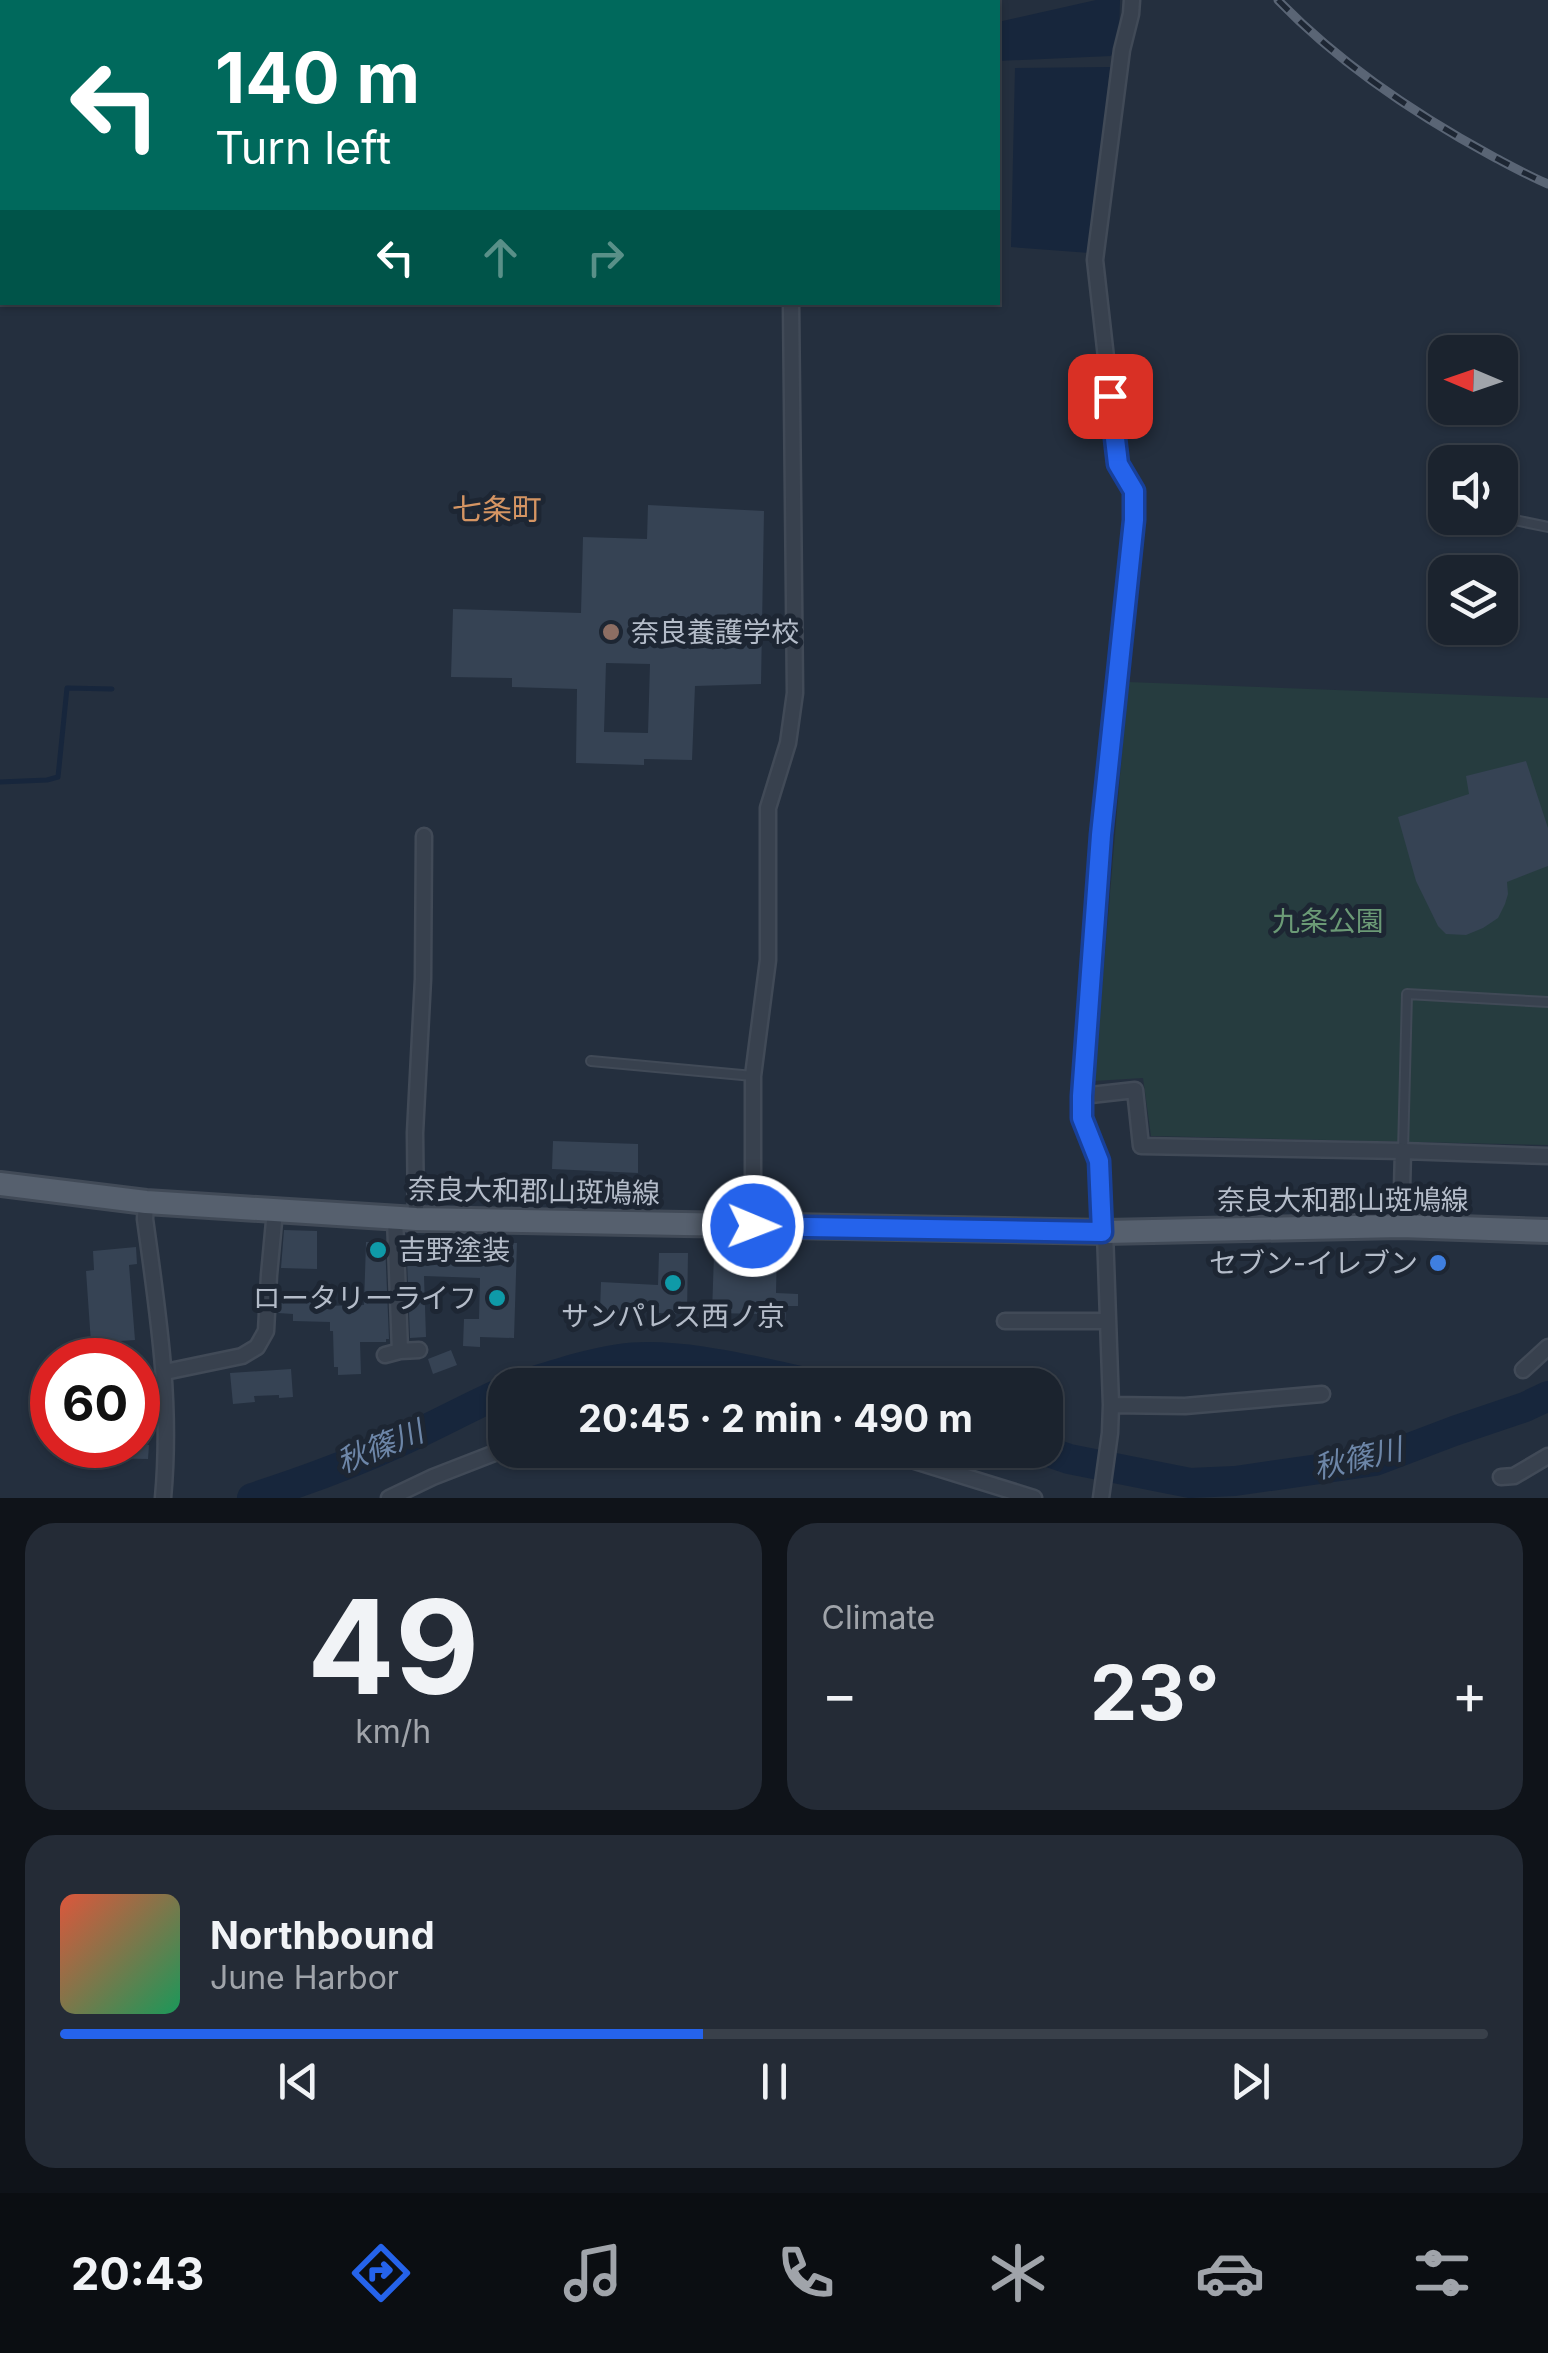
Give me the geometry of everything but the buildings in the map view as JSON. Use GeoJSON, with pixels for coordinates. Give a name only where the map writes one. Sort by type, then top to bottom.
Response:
{"type":"FeatureCollection","features":[{"type":"Feature","properties":{"kind":"main road","name":"奈良大和郡山斑鳩線"},"geometry":{"type":"LineString","coordinates":[[0,1184],[146,1202],[406,1218],[1103,1232],[1401,1226],[1548,1232]]}},
{"type":"Feature","properties":{"kind":"street"},"geometry":{"type":"LineString","coordinates":[[1101,1498],[1110,1434],[1108,1321],[1099,1161],[1082,1118],[1082,1096],[1101,835],[1134,491],[1118,464],[1095,260],[1132,0]]}},
{"type":"Feature","properties":{"kind":"street"},"geometry":{"type":"LineString","coordinates":[[753,1226],[753,1076],[768,960],[768,808],[788,742],[796,693],[791,305]]}},
{"type":"Feature","properties":{"kind":"street"},"geometry":{"type":"LineString","coordinates":[[420,1350],[392,1353],[414,1133],[423,979],[424,836]]}},
{"type":"Feature","properties":{"kind":"street"},"geometry":{"type":"LineString","coordinates":[[1082,1096],[1135,1090],[1141,1146],[1548,1156]]}},
{"type":"Feature","properties":{"kind":"street"},"geometry":{"type":"LineString","coordinates":[[1401,1226],[1403,1151]]}},
{"type":"Feature","properties":{"kind":"street"},"geometry":{"type":"LineString","coordinates":[[146,1202],[165,1372],[163,1491]]}},
{"type":"Feature","properties":{"kind":"street"},"geometry":{"type":"LineString","coordinates":[[165,1372],[242,1356],[257,1347],[266,1331],[275,1211]]}},
{"type":"Feature","properties":{"kind":"street"},"geometry":{"type":"LineString","coordinates":[[1005,1321],[1108,1321]]}},
{"type":"Feature","properties":{"kind":"street"},"geometry":{"type":"LineString","coordinates":[[1522,1370],[1548,1347]]}},
{"type":"Feature","properties":{"kind":"street"},"geometry":{"type":"LineString","coordinates":[[1111,1405],[1185,1406],[1322,1394]]}},
{"type":"Feature","properties":{"kind":"street"},"geometry":{"type":"LineString","coordinates":[[389,1498],[488,1456]]}},
{"type":"Feature","properties":{"kind":"street"},"geometry":{"type":"LineString","coordinates":[[1501,1477],[1514,1476],[1548,1456]]}},
{"type":"Feature","properties":{"kind":"street"},"geometry":{"type":"LineString","coordinates":[[934,1468],[1034,1498]]}},
{"type":"Feature","properties":{"kind":"lane"},"geometry":{"type":"LineString","coordinates":[[1518,520],[1548,527]]}},
{"type":"Feature","properties":{"kind":"lane"},"geometry":{"type":"LineString","coordinates":[[1403,1151],[1407,994],[1548,1002]]}},
{"type":"Feature","properties":{"kind":"lane"},"geometry":{"type":"LineString","coordinates":[[591,1061],[753,1076]]}},
{"type":"Feature","properties":{"kind":"green space","name":"九条公園"},"geometry":{"type":"Polygon","coordinates":[[[1128,682],[1548,698],[1548,1145],[1151,1136],[1143,1078],[1094,1081],[1128,682]]]}},
{"type":"Feature","properties":{"kind":"water"},"geometry":{"type":"Polygon","coordinates":[[[1096,0],[1120,0],[1119,36],[1111,56],[1000,61],[1000,22],[1096,0]]]}},
{"type":"Feature","properties":{"kind":"water"},"geometry":{"type":"Polygon","coordinates":[[[1110,67],[1090,253],[1011,247],[1015,68],[1110,67]]]}},
{"type":"Feature","properties":{"kind":"waterway"},"geometry":{"type":"LineString","coordinates":[[0,782],[58,777],[67,688],[112,689]]}},
{"type":"Feature","properties":{"kind":"waterway","name":"秋篠川"},"geometry":{"type":"LineString","coordinates":[[580,1368],[642,1357],[738,1368]]}},
{"type":"Feature","properties":{"kind":"waterway","name":"秋篠川"},"geometry":{"type":"LineString","coordinates":[[1063,1457],[1190,1483],[1235,1481],[1375,1461],[1548,1396]]}},
{"type":"Feature","properties":{"kind":"waterway","name":"秋篠川"},"geometry":{"type":"LineString","coordinates":[[252,1498],[363,1458],[488,1399]]}},
{"type":"Feature","properties":{"kind":"railway"},"geometry":{"type":"LineString","coordinates":[[1278,0],[1326,45],[1407,105],[1548,184]]}},
{"type":"Feature","properties":{"kind":"place","name":"奈良養護学校"},"geometry":{"type":"Point","coordinates":[611,632]}},
{"type":"Feature","properties":{"kind":"place","name":"吉野塗装"},"geometry":{"type":"Point","coordinates":[378,1250]}},
{"type":"Feature","properties":{"kind":"place","name":"セブン-イレブン"},"geometry":{"type":"Point","coordinates":[1438,1263]}},
{"type":"Feature","properties":{"kind":"place","name":"サンパレス西ノ京"},"geometry":{"type":"Point","coordinates":[673,1283]}},
{"type":"Feature","properties":{"kind":"place","name":"ロータリーライフ"},"geometry":{"type":"Point","coordinates":[497,1298]}},
{"type":"Feature","properties":{"kind":"district","name":"七条町"},"geometry":{"type":"Point","coordinates":[497,510]}},
{"type":"Feature","properties":{"kind":"route"},"geometry":{"type":"LineString","coordinates":[[753,1226],[1102,1232],[1099,1161],[1082,1118],[1082,1096],[1101,835],[1134,520],[1134,491],[1118,464],[1110,396]]}}]}
